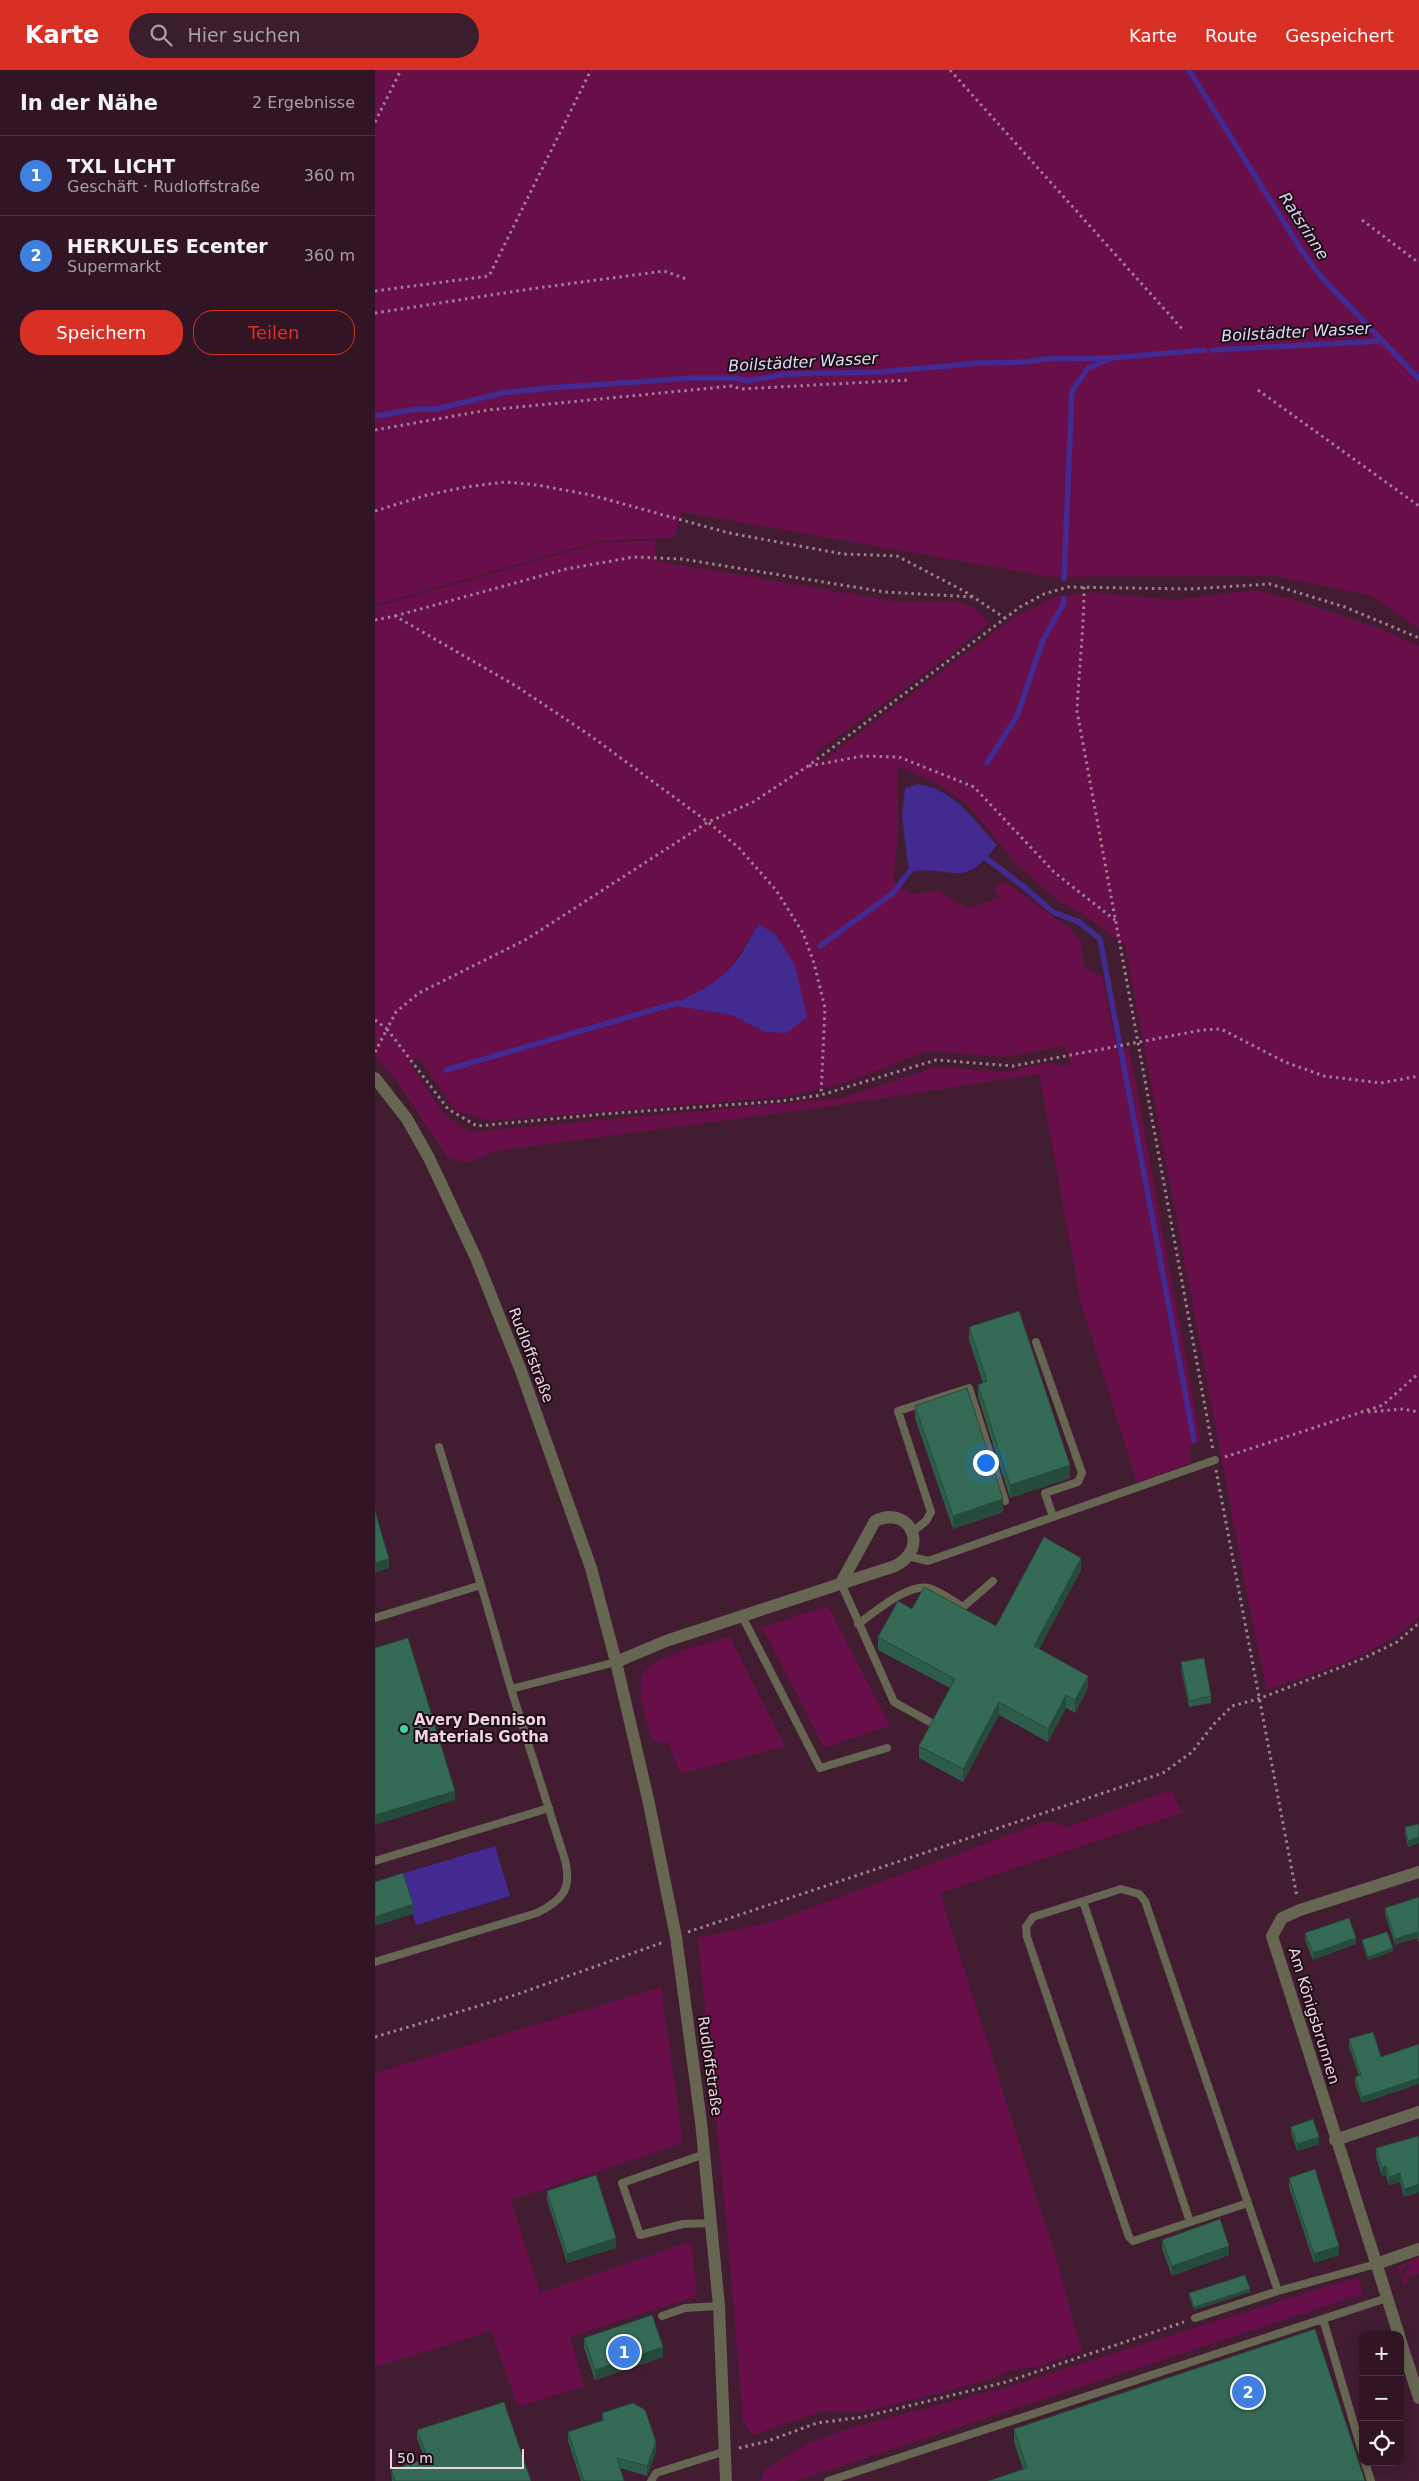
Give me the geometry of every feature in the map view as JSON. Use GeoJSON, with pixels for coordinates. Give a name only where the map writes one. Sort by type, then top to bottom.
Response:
{"type":"FeatureCollection","features":[{"type":"Feature","properties":{"kind":"street","name":"Rudloffstraße"},"geometry":{"type":"LineString","coordinates":[[375,1078],[407,1119],[424,1150],[487,1284],[521,1371],[591,1568],[616,1662],[648,1799],[676,1937],[705,2154],[719,2306],[726,2481]]}},
{"type":"Feature","properties":{"kind":"street"},"geometry":{"type":"LineString","coordinates":[[616,1662],[666,1642],[895,1566],[908,1556],[914,1541],[912,1532],[898,1518],[882,1518],[875,1521],[841,1583]]}},
{"type":"Feature","properties":{"kind":"street","name":"Am Königsbrunnen"},"geometry":{"type":"LineString","coordinates":[[1398,2331],[1335,2140],[1272,1936],[1282,1918],[1300,1910],[1419,1872]]}},
{"type":"Feature","properties":{"kind":"street"},"geometry":{"type":"LineString","coordinates":[[1335,2140],[1419,2112]]}},
{"type":"Feature","properties":{"kind":"street"},"geometry":{"type":"LineString","coordinates":[[1376,2264],[1419,2249]]}},
{"type":"Feature","properties":{"kind":"street"},"geometry":{"type":"LineString","coordinates":[[1404,2351],[1419,2398]]}},
{"type":"Feature","properties":{"kind":"lane"},"geometry":{"type":"LineString","coordinates":[[1036,1342],[1082,1473],[1077,1482],[1045,1493],[1053,1517]]}},
{"type":"Feature","properties":{"kind":"lane"},"geometry":{"type":"LineString","coordinates":[[912,1532],[926,1521],[931,1512],[898,1411],[969,1388],[1005,1501]]}},
{"type":"Feature","properties":{"kind":"lane"},"geometry":{"type":"LineString","coordinates":[[375,1962],[537,1912],[554,1904],[565,1892],[569,1876],[439,1447]]}},
{"type":"Feature","properties":{"kind":"lane"},"geometry":{"type":"LineString","coordinates":[[908,1556],[928,1561],[1215,1460]]}},
{"type":"Feature","properties":{"kind":"lane"},"geometry":{"type":"LineString","coordinates":[[858,1624],[893,1599],[920,1587],[931,1589],[963,1607],[993,1581]]}},
{"type":"Feature","properties":{"kind":"lane"},"geometry":{"type":"LineString","coordinates":[[841,1583],[894,1702],[930,1722]]}},
{"type":"Feature","properties":{"kind":"lane"},"geometry":{"type":"LineString","coordinates":[[375,1618],[481,1585]]}},
{"type":"Feature","properties":{"kind":"lane"},"geometry":{"type":"LineString","coordinates":[[742,1616],[820,1768],[887,1748]]}},
{"type":"Feature","properties":{"kind":"lane"},"geometry":{"type":"LineString","coordinates":[[511,1689],[616,1662]]}},
{"type":"Feature","properties":{"kind":"lane"},"geometry":{"type":"LineString","coordinates":[[375,1861],[549,1808]]}},
{"type":"Feature","properties":{"kind":"lane"},"geometry":{"type":"LineString","coordinates":[[1248,2203],[1133,2241],[1129,2237],[1030,1946],[1026,1927],[1029,1920],[1033,1917],[1121,1889],[1132,1891],[1145,1901],[1248,2203],[1278,2291]]}},
{"type":"Feature","properties":{"kind":"lane"},"geometry":{"type":"LineString","coordinates":[[1083,1901],[1190,2222]]}},
{"type":"Feature","properties":{"kind":"lane"},"geometry":{"type":"LineString","coordinates":[[705,2154],[622,2183],[640,2235],[683,2224],[711,2223]]}},
{"type":"Feature","properties":{"kind":"lane"},"geometry":{"type":"LineString","coordinates":[[1195,2318],[1278,2291],[1376,2264]]}},
{"type":"Feature","properties":{"kind":"lane"},"geometry":{"type":"LineString","coordinates":[[828,2481],[1387,2298]]}},
{"type":"Feature","properties":{"kind":"lane"},"geometry":{"type":"LineString","coordinates":[[661,2316],[685,2308],[719,2306]]}},
{"type":"Feature","properties":{"kind":"lane"},"geometry":{"type":"LineString","coordinates":[[1323,2320],[1359,2442]]}},
{"type":"Feature","properties":{"kind":"lane"},"geometry":{"type":"LineString","coordinates":[[651,2481],[656,2473],[726,2451]]}},
{"type":"Feature","properties":{"kind":"lane"},"geometry":{"type":"LineString","coordinates":[[1366,2466],[1371,2481]]}},
{"type":"Feature","properties":{"kind":"path"},"geometry":{"type":"LineString","coordinates":[[375,122],[401,70]]}},
{"type":"Feature","properties":{"kind":"path"},"geometry":{"type":"LineString","coordinates":[[375,291],[489,276],[591,70]]}},
{"type":"Feature","properties":{"kind":"path"},"geometry":{"type":"LineString","coordinates":[[950,70],[1184,331]]}},
{"type":"Feature","properties":{"kind":"path"},"geometry":{"type":"LineString","coordinates":[[1362,220],[1419,263]]}},
{"type":"Feature","properties":{"kind":"path"},"geometry":{"type":"LineString","coordinates":[[375,313],[664,271],[689,280]]}},
{"type":"Feature","properties":{"kind":"path"},"geometry":{"type":"LineString","coordinates":[[375,430],[488,410],[571,401],[732,386],[741,389],[908,380]]}},
{"type":"Feature","properties":{"kind":"path"},"geometry":{"type":"LineString","coordinates":[[1258,390],[1419,506]]}},
{"type":"Feature","properties":{"kind":"path"},"geometry":{"type":"LineString","coordinates":[[375,511],[427,494],[466,487],[505,482],[537,485],[591,495],[729,533],[843,554],[897,556],[922,567],[1005,618]]}},
{"type":"Feature","properties":{"kind":"path"},"geometry":{"type":"LineString","coordinates":[[375,620],[566,569],[641,556],[682,559],[885,592],[973,597]]}},
{"type":"Feature","properties":{"kind":"path"},"geometry":{"type":"LineString","coordinates":[[375,1052],[396,1012],[419,993],[527,939],[708,822],[753,802],[808,766],[1005,618],[1044,594],[1068,587],[1189,589],[1270,584],[1345,607],[1419,638]]}},
{"type":"Feature","properties":{"kind":"path"},"geometry":{"type":"LineString","coordinates":[[1084,587],[1077,711],[1139,1041],[1258,1699],[1300,1910]]}},
{"type":"Feature","properties":{"kind":"path"},"geometry":{"type":"LineString","coordinates":[[395,616],[516,686],[588,734],[708,822],[739,848],[776,890],[803,933],[814,963],[825,1008],[821,1095]]}},
{"type":"Feature","properties":{"kind":"path"},"geometry":{"type":"LineString","coordinates":[[808,766],[863,756],[899,757],[975,787],[1055,873],[1116,920]]}},
{"type":"Feature","properties":{"kind":"path"},"geometry":{"type":"LineString","coordinates":[[375,1020],[387,1029],[448,1109],[477,1126],[604,1114],[781,1101],[821,1095],[936,1060],[1013,1066],[1202,1030],[1221,1029],[1285,1062],[1324,1076],[1381,1084],[1419,1076]]}},
{"type":"Feature","properties":{"kind":"path"},"geometry":{"type":"LineString","coordinates":[[1215,1460],[1383,1405],[1419,1373]]}},
{"type":"Feature","properties":{"kind":"path"},"geometry":{"type":"LineString","coordinates":[[1365,1412],[1403,1409],[1419,1412]]}},
{"type":"Feature","properties":{"kind":"path"},"geometry":{"type":"LineString","coordinates":[[676,1937],[1163,1773],[1192,1752],[1232,1706],[1258,1699],[1368,1656],[1397,1642],[1419,1623]]}},
{"type":"Feature","properties":{"kind":"path"},"geometry":{"type":"LineString","coordinates":[[375,2037],[515,1995],[661,1943]]}},
{"type":"Feature","properties":{"kind":"path"},"geometry":{"type":"LineString","coordinates":[[726,2451],[765,2442],[817,2422],[863,2417],[1006,2382],[1195,2318]]}},
{"type":"Feature","properties":{"kind":"shaded area"},"geometry":{"type":"Polygon","coordinates":[[[375,70],[1419,70],[1419,629],[1370,595],[1274,576],[1051,577],[682,512],[674,538],[599,541],[375,605],[375,70]]]}},
{"type":"Feature","properties":{"kind":"shaded area"},"geometry":{"type":"Polygon","coordinates":[[[655,540],[656,561],[893,601],[956,601],[976,609],[989,623],[944,660],[815,753],[822,761],[1013,618],[1054,597],[1091,592],[1174,600],[1253,590],[1292,599],[1379,628],[1419,646],[1419,1616],[1406,1629],[1370,1651],[1327,1669],[1267,1690],[1253,1626],[1125,945],[1081,913],[1058,901],[1015,863],[968,805],[937,784],[898,766],[898,836],[893,880],[910,894],[937,891],[968,908],[1000,897],[994,887],[1005,882],[1071,929],[1081,941],[1084,967],[1102,976],[1117,1050],[1129,1047],[1201,1442],[1190,1445],[1190,1463],[1137,1483],[1081,1303],[1039,1074],[812,1109],[495,1151],[466,1163],[448,1158],[395,1078],[375,1056],[375,607],[599,543],[655,540]],[[760,924],[729,971],[722,978],[710,987],[672,1005],[731,1015],[765,1032],[786,1033],[760,924]],[[1065,1046],[1005,1057],[928,1051],[844,1083],[785,1097],[490,1121],[456,1111],[418,1057],[410,1064],[444,1114],[470,1132],[841,1098],[936,1067],[1005,1072],[1053,1062],[1060,1067],[1071,1064],[1065,1046]]]}},
{"type":"Feature","properties":{"kind":"shaded area"},"geometry":{"type":"Polygon","coordinates":[[[918,784],[931,787],[953,799],[997,845],[975,868],[957,873],[924,870],[909,872],[902,817],[905,788],[918,784]]]}},
{"type":"Feature","properties":{"kind":"shaded area"},"geometry":{"type":"Polygon","coordinates":[[[759,924],[775,934],[795,965],[807,1017],[786,1033],[765,1032],[731,1015],[671,1005],[705,988],[727,971],[738,959],[759,924]]]}},
{"type":"Feature","properties":{"kind":"shaded area"},"geometry":{"type":"Polygon","coordinates":[[[828,1606],[890,1726],[824,1748],[762,1627],[828,1606]]]}},
{"type":"Feature","properties":{"kind":"shaded area"},"geometry":{"type":"Polygon","coordinates":[[[730,1637],[785,1746],[681,1774],[668,1743],[652,1741],[641,1699],[642,1676],[657,1662],[669,1656],[696,1646],[730,1637]]]}},
{"type":"Feature","properties":{"kind":"shaded area"},"geometry":{"type":"Polygon","coordinates":[[[1171,1790],[1182,1813],[940,1893],[1055,2255],[1082,2351],[1036,2367],[1015,2369],[993,2378],[909,2401],[861,2412],[822,2411],[752,2435],[743,2421],[726,2217],[698,1938],[775,1921],[1047,1821],[1068,1827],[1171,1790]]]}},
{"type":"Feature","properties":{"kind":"shaded area"},"geometry":{"type":"Polygon","coordinates":[[[495,1846],[510,1896],[416,1925],[401,1874],[495,1846]]]}},
{"type":"Feature","properties":{"kind":"shaded area"},"geometry":{"type":"Polygon","coordinates":[[[661,1987],[683,2143],[511,2200],[540,2293],[691,2241],[697,2296],[570,2337],[584,2386],[518,2407],[491,2331],[375,2367],[375,2073],[661,1987]]]}},
{"type":"Feature","properties":{"kind":"shaded area"},"geometry":{"type":"Polygon","coordinates":[[[1419,2257],[1419,2273],[1407,2277],[1408,2283],[1403,2285],[1403,2277],[1411,2264],[1404,2267],[1397,2277],[1398,2267],[1419,2257]]]}},
{"type":"Feature","properties":{"kind":"shaded area"},"geometry":{"type":"Polygon","coordinates":[[[1358,2277],[1363,2294],[795,2481],[760,2481],[765,2470],[806,2444],[853,2427],[1000,2389],[1358,2277]]]}},
{"type":"Feature","properties":{"kind":"building"},"geometry":{"type":"Polygon","coordinates":[[[1019,1311],[1070,1465],[1010,1485],[978,1385],[987,1381],[969,1327],[1019,1311]]]}},
{"type":"Feature","properties":{"kind":"building"},"geometry":{"type":"Polygon","coordinates":[[[967,1388],[1003,1499],[953,1516],[915,1406],[967,1388]]]}},
{"type":"Feature","properties":{"kind":"building"},"geometry":{"type":"Polygon","coordinates":[[[375,1511],[389,1559],[375,1563],[375,1511]]]}},
{"type":"Feature","properties":{"kind":"building"},"geometry":{"type":"Polygon","coordinates":[[[1044,1537],[1081,1558],[1034,1646],[1088,1676],[1075,1700],[1066,1695],[1048,1729],[999,1702],[963,1769],[919,1746],[955,1679],[878,1637],[898,1601],[912,1609],[924,1587],[996,1626],[1044,1537]]]}},
{"type":"Feature","properties":{"kind":"building","name":"Avery Dennison Materials Gotha"},"geometry":{"type":"Polygon","coordinates":[[[408,1638],[455,1791],[375,1815],[375,1648],[408,1638]]]}},
{"type":"Feature","properties":{"kind":"building"},"geometry":{"type":"Polygon","coordinates":[[[1204,1658],[1211,1696],[1189,1701],[1181,1662],[1204,1658]]]}},
{"type":"Feature","properties":{"kind":"building"},"geometry":{"type":"Polygon","coordinates":[[[1419,1824],[1419,1837],[1408,1841],[1405,1827],[1419,1824]]]}},
{"type":"Feature","properties":{"kind":"building"},"geometry":{"type":"Polygon","coordinates":[[[403,1873],[413,1904],[375,1917],[375,1882],[403,1873]]]}},
{"type":"Feature","properties":{"kind":"building"},"geometry":{"type":"Polygon","coordinates":[[[1419,1897],[1419,1937],[1417,1932],[1395,1939],[1385,1908],[1419,1897]]]}},
{"type":"Feature","properties":{"kind":"building"},"geometry":{"type":"Polygon","coordinates":[[[1349,1918],[1356,1938],[1313,1953],[1305,1933],[1349,1918]]]}},
{"type":"Feature","properties":{"kind":"building"},"geometry":{"type":"Polygon","coordinates":[[[1387,1932],[1393,1948],[1368,1957],[1362,1940],[1387,1932]]]}},
{"type":"Feature","properties":{"kind":"building"},"geometry":{"type":"Polygon","coordinates":[[[1373,2032],[1381,2057],[1419,2044],[1419,2078],[1362,2097],[1355,2077],[1361,2075],[1349,2039],[1373,2032]]]}},
{"type":"Feature","properties":{"kind":"building"},"geometry":{"type":"Polygon","coordinates":[[[1313,2119],[1319,2137],[1297,2144],[1291,2127],[1313,2119]]]}},
{"type":"Feature","properties":{"kind":"building"},"geometry":{"type":"Polygon","coordinates":[[[1419,2136],[1419,2184],[1404,2189],[1400,2173],[1389,2177],[1386,2166],[1382,2168],[1376,2148],[1419,2136]]]}},
{"type":"Feature","properties":{"kind":"building"},"geometry":{"type":"Polygon","coordinates":[[[1315,2169],[1339,2246],[1314,2254],[1289,2178],[1315,2169]]]}},
{"type":"Feature","properties":{"kind":"building"},"geometry":{"type":"Polygon","coordinates":[[[596,2175],[616,2238],[567,2254],[547,2191],[596,2175]]]}},
{"type":"Feature","properties":{"kind":"building"},"geometry":{"type":"Polygon","coordinates":[[[1220,2219],[1229,2246],[1172,2266],[1162,2240],[1220,2219]]]}},
{"type":"Feature","properties":{"kind":"building"},"geometry":{"type":"Polygon","coordinates":[[[1245,2275],[1250,2289],[1194,2307],[1189,2293],[1245,2275]]]}},
{"type":"Feature","properties":{"kind":"building"},"geometry":{"type":"Polygon","coordinates":[[[652,2315],[663,2347],[595,2370],[584,2338],[652,2315]]]}},
{"type":"Feature","properties":{"kind":"building"},"geometry":{"type":"Polygon","coordinates":[[[1315,2329],[1365,2481],[988,2481],[1027,2468],[1014,2429],[1315,2329]]]}},
{"type":"Feature","properties":{"kind":"building"},"geometry":{"type":"Polygon","coordinates":[[[504,2402],[531,2481],[395,2481],[391,2470],[428,2458],[417,2430],[504,2402]]]}},
{"type":"Feature","properties":{"kind":"building"},"geometry":{"type":"Polygon","coordinates":[[[633,2403],[645,2410],[656,2442],[647,2466],[617,2458],[624,2481],[584,2481],[568,2432],[604,2420],[602,2413],[633,2403]]]}},
{"type":"Feature","properties":{"kind":"waterway","name":"Ratsrinne"},"geometry":{"type":"LineString","coordinates":[[1189,70],[1302,251],[1323,279],[1419,379]]}},
{"type":"Feature","properties":{"kind":"waterway","name":"Boilstädter Wasser"},"geometry":{"type":"LineString","coordinates":[[1213,350],[1380,341]]}},
{"type":"Feature","properties":{"kind":"waterway","name":"Boilstädter Wasser"},"geometry":{"type":"LineString","coordinates":[[375,416],[417,409],[437,409],[502,393],[549,388],[693,378],[737,378],[747,381],[787,374],[880,372],[979,363],[1111,358],[1205,350]]}},
{"type":"Feature","properties":{"kind":"waterway"},"geometry":{"type":"LineString","coordinates":[[1064,579],[1072,391],[1088,368],[1108,360]]}},
{"type":"Feature","properties":{"kind":"waterway"},"geometry":{"type":"LineString","coordinates":[[987,763],[1017,716],[1043,640],[1063,605],[1064,598]]}},
{"type":"Feature","properties":{"kind":"waterway"},"geometry":{"type":"LineString","coordinates":[[987,859],[1053,912],[1079,922],[1100,939],[1194,1440]]}},
{"type":"Feature","properties":{"kind":"waterway"},"geometry":{"type":"LineString","coordinates":[[820,946],[893,893],[913,867]]}},
{"type":"Feature","properties":{"kind":"waterway"},"geometry":{"type":"LineString","coordinates":[[446,1070],[677,1003]]}},
{"type":"Feature","properties":{"kind":"place","name":"Avery Dennison Materials Gotha"},"geometry":{"type":"Point","coordinates":[404,1729]}},
{"type":"Feature","properties":{"kind":"place","name":"TXL LICHT"},"geometry":{"type":"Point","coordinates":[624,2352]}},
{"type":"Feature","properties":{"kind":"place","name":"HERKULES Ecenter"},"geometry":{"type":"Point","coordinates":[1248,2392]}}]}
